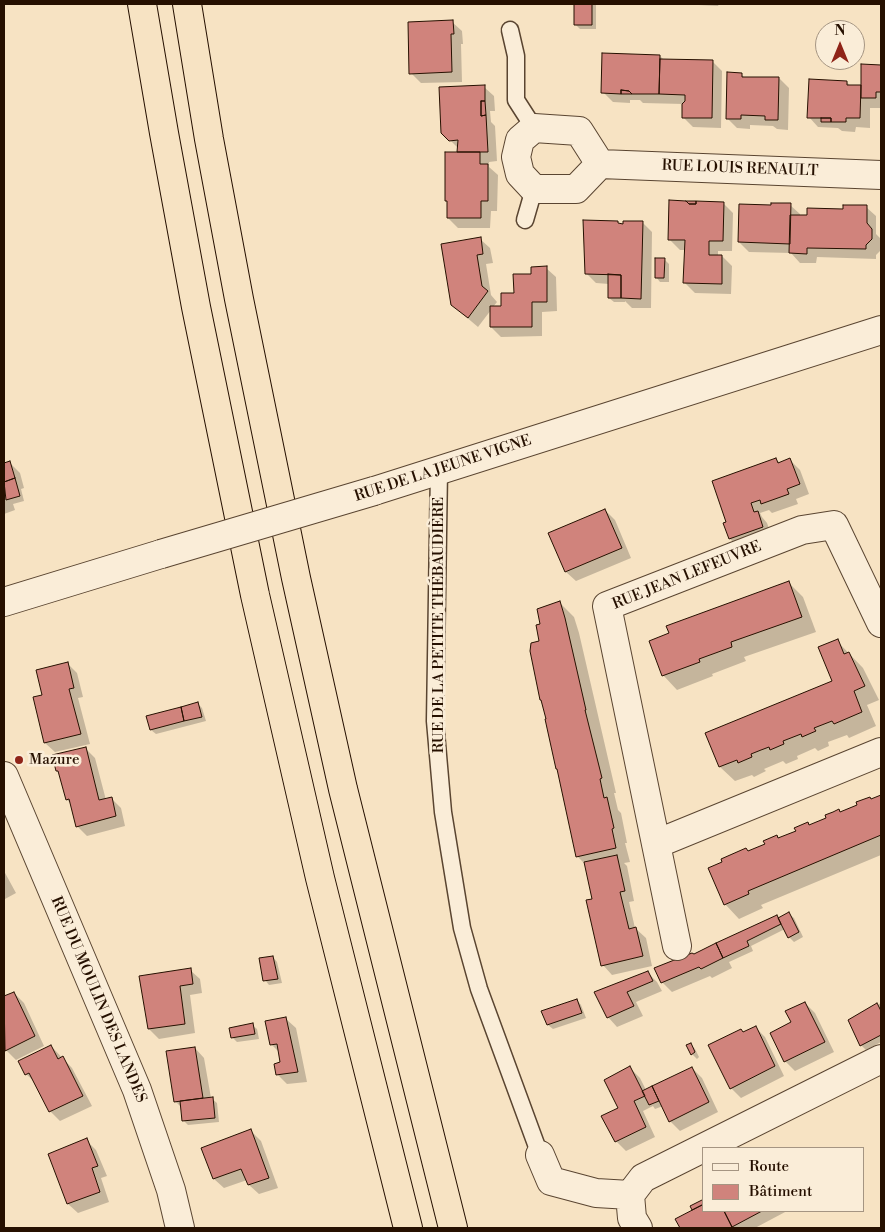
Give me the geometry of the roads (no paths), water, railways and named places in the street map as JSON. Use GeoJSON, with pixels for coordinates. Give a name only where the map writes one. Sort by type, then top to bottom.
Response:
{"type":"FeatureCollection","features":[{"type":"Feature","properties":{"kind":"highway"},"geometry":{"type":"LineString","coordinates":[[142,4],[196,307],[255,595],[320,878],[408,1228]]}},
{"type":"Feature","properties":{"kind":"highway"},"geometry":{"type":"LineString","coordinates":[[187,4],[209,139],[239,299],[296,578],[350,817],[453,1228]]}},
{"type":"Feature","properties":{"kind":"street"},"geometry":{"type":"LineString","coordinates":[[534,128],[579,131],[600,164],[576,189],[534,189],[520,174],[516,157],[520,140],[534,128]]}},
{"type":"Feature","properties":{"kind":"street","name":"RUE LOUIS RENAULT"},"geometry":{"type":"LineString","coordinates":[[600,164],[881,175]]}},
{"type":"Feature","properties":{"kind":"street","name":"RUE DE LA JEUNE VIGNE"},"geometry":{"type":"LineString","coordinates":[[4,602],[374,491],[881,330]]}},
{"type":"Feature","properties":{"kind":"street","name":"RUE JEAN LEFEUVRE"},"geometry":{"type":"LineString","coordinates":[[677,946],[607,606],[802,530],[834,525],[881,623]]}},
{"type":"Feature","properties":{"kind":"street"},"geometry":{"type":"LineString","coordinates":[[656,844],[881,752]]}},
{"type":"Feature","properties":{"kind":"street","name":"RUE DU MOULIN DES LANDES"},"geometry":{"type":"LineString","coordinates":[[4,776],[137,1090],[171,1190],[180,1228]]}},
{"type":"Feature","properties":{"kind":"street"},"geometry":{"type":"LineString","coordinates":[[705,1147],[881,1059]]}},
{"type":"Feature","properties":{"kind":"street"},"geometry":{"type":"LineString","coordinates":[[638,1228],[632,1218],[630,1195],[643,1178],[702,1148]]}},
{"type":"Feature","properties":{"kind":"street"},"geometry":{"type":"LineString","coordinates":[[540,1155],[551,1181],[596,1193],[630,1195]]}},
{"type":"Feature","properties":{"kind":"lane"},"geometry":{"type":"LineString","coordinates":[[510,30],[516,56],[516,100],[534,128]]}},
{"type":"Feature","properties":{"kind":"lane"},"geometry":{"type":"LineString","coordinates":[[526,220],[534,189]]}},
{"type":"Feature","properties":{"kind":"lane","name":"RUE DE LA PETITE THÉBAUDIÈRE"},"geometry":{"type":"LineString","coordinates":[[439,470],[435,721],[443,812],[462,928],[478,989],[540,1155]]}},
{"type":"Feature","properties":{"kind":"place","name":"Mazure"},"geometry":{"type":"Point","coordinates":[19,760]}}]}
